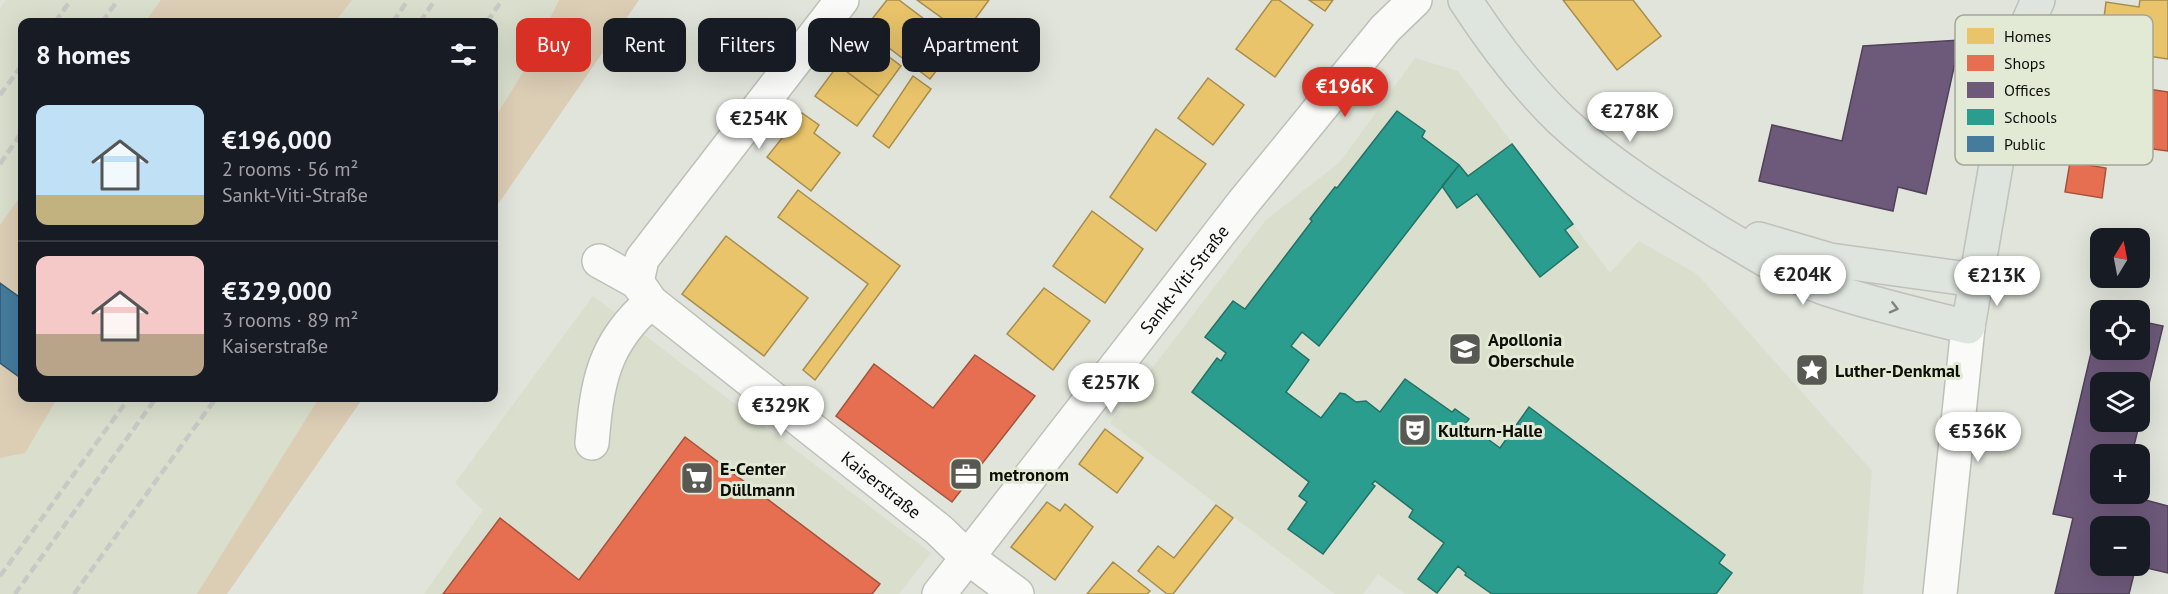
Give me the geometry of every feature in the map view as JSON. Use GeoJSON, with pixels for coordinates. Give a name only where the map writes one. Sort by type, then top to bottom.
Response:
{"type":"FeatureCollection","features":[{"type":"Feature","properties":{"kind":"main road"},"geometry":{"type":"LineString","coordinates":[[1465,0],[1486,33],[1523,80],[1562,120],[1614,163],[1671,203],[1760,257],[1822,287],[1968,327],[1996,165]]}},
{"type":"Feature","properties":{"kind":"main road"},"geometry":{"type":"LineString","coordinates":[[2031,15],[2038,0]]}},
{"type":"Feature","properties":{"kind":"main road"},"geometry":{"type":"LineString","coordinates":[[1671,203],[1766,241],[1830,260],[1975,280]]}},
{"type":"Feature","properties":{"kind":"street"},"geometry":{"type":"LineString","coordinates":[[592,443],[595,397],[602,370],[616,342],[634,317],[644,292],[642,258],[842,0]]}},
{"type":"Feature","properties":{"kind":"street","name":"Sankt-Viti-Straße"},"geometry":{"type":"LineString","coordinates":[[939,594],[1242,203],[1386,29],[1415,0]]}},
{"type":"Feature","properties":{"kind":"street","name":"Kaiserstraße"},"geometry":{"type":"LineString","coordinates":[[599,261],[644,292],[939,530],[967,557],[1017,594]]}},
{"type":"Feature","properties":{"kind":"street"},"geometry":{"type":"LineString","coordinates":[[1940,594],[1968,327]]}},
{"type":"Feature","properties":{"kind":"shaded area"},"geometry":{"type":"Polygon","coordinates":[[[6,0],[581,0],[571,18],[516,18],[516,72],[541,72],[498,150],[498,18],[18,18],[18,402],[335,402],[203,594],[0,594],[0,8],[6,0]]]}},
{"type":"Feature","properties":{"kind":"shaded area"},"geometry":{"type":"Polygon","coordinates":[[[161,0],[352,0],[338,18],[148,18],[161,0]]]}},
{"type":"Feature","properties":{"kind":"shaded area"},"geometry":{"type":"Polygon","coordinates":[[[559,0],[639,0],[627,18],[603,18],[603,52],[591,70],[591,18],[550,18],[559,0]]]}},
{"type":"Feature","properties":{"kind":"shaded area","name":"Apollonia Oberschule"},"geometry":{"type":"Polygon","coordinates":[[[1415,58],[1458,71],[1610,273],[1639,241],[1697,274],[1872,471],[1863,594],[1405,594],[1378,574],[1363,594],[1335,594],[1110,423],[1265,221],[1340,162],[1415,58]]]}},
{"type":"Feature","properties":{"kind":"shaded area"},"geometry":{"type":"Polygon","coordinates":[[[523,72],[589,72],[498,204],[498,113],[523,72]]]}},
{"type":"Feature","properties":{"kind":"shaded area"},"geometry":{"type":"Polygon","coordinates":[[[18,200],[18,296],[0,283],[0,225],[18,200]]]}},
{"type":"Feature","properties":{"kind":"shaded area"},"geometry":{"type":"Polygon","coordinates":[[[593,296],[931,553],[899,594],[424,594],[483,510],[455,483],[593,296]]]}},
{"type":"Feature","properties":{"kind":"shaded area"},"geometry":{"type":"Polygon","coordinates":[[[0,363],[18,376],[18,402],[55,402],[25,453],[0,458],[0,363]]]}},
{"type":"Feature","properties":{"kind":"shaded area"},"geometry":{"type":"Polygon","coordinates":[[[317,402],[360,402],[227,594],[197,594],[317,402]]]}},
{"type":"Feature","properties":{"kind":"building: Homes"},"geometry":{"type":"Polygon","coordinates":[[[887,0],[899,0],[923,18],[902,18],[902,58],[890,49],[890,18],[873,18],[887,0]]]}},
{"type":"Feature","properties":{"kind":"building: Homes"},"geometry":{"type":"Polygon","coordinates":[[[917,0],[989,0],[976,18],[942,18],[917,0]]]}},
{"type":"Feature","properties":{"kind":"building: Homes"},"geometry":{"type":"Polygon","coordinates":[[[1272,0],[1279,0],[1313,25],[1275,77],[1236,49],[1272,0]]]}},
{"type":"Feature","properties":{"kind":"building: Homes"},"geometry":{"type":"Polygon","coordinates":[[[1309,0],[1333,0],[1325,11],[1309,0]]]}},
{"type":"Feature","properties":{"kind":"building: Homes"},"geometry":{"type":"Polygon","coordinates":[[[1563,0],[1633,0],[1661,36],[1617,70],[1563,0]]]}},
{"type":"Feature","properties":{"kind":"building: Homes"},"geometry":{"type":"Polygon","coordinates":[[[2140,0],[2168,0],[2168,59],[2153,57],[2153,15],[2104,15],[2106,2],[2139,7],[2140,0]]]}},
{"type":"Feature","properties":{"kind":"building: Homes"},"geometry":{"type":"Polygon","coordinates":[[[890,58],[901,66],[879,96],[847,72],[890,72],[890,58]]]}},
{"type":"Feature","properties":{"kind":"building: Homes"},"geometry":{"type":"Polygon","coordinates":[[[833,72],[847,72],[879,96],[857,126],[815,96],[833,72]]]}},
{"type":"Feature","properties":{"kind":"building: Homes"},"geometry":{"type":"Polygon","coordinates":[[[921,72],[935,72],[930,79],[921,72]]]}},
{"type":"Feature","properties":{"kind":"building: Homes"},"geometry":{"type":"Polygon","coordinates":[[[913,76],[931,89],[889,148],[873,136],[913,76]]]}},
{"type":"Feature","properties":{"kind":"building: Homes"},"geometry":{"type":"Polygon","coordinates":[[[1208,78],[1244,105],[1213,145],[1178,118],[1208,78]]]}},
{"type":"Feature","properties":{"kind":"building: Homes"},"geometry":{"type":"Polygon","coordinates":[[[802,113],[819,125],[814,133],[840,153],[811,191],[767,157],[802,113]]]}},
{"type":"Feature","properties":{"kind":"building: Homes"},"geometry":{"type":"Polygon","coordinates":[[[1156,129],[1206,164],[1156,231],[1110,197],[1156,129]]]}},
{"type":"Feature","properties":{"kind":"building: Homes"},"geometry":{"type":"Polygon","coordinates":[[[798,190],[900,266],[815,380],[803,370],[868,284],[778,217],[798,190]]]}},
{"type":"Feature","properties":{"kind":"building: Homes"},"geometry":{"type":"Polygon","coordinates":[[[1092,211],[1143,249],[1105,303],[1053,266],[1092,211]]]}},
{"type":"Feature","properties":{"kind":"building: Homes"},"geometry":{"type":"Polygon","coordinates":[[[726,236],[808,298],[764,356],[682,294],[726,236]]]}},
{"type":"Feature","properties":{"kind":"building: Homes"},"geometry":{"type":"Polygon","coordinates":[[[1044,288],[1090,321],[1053,370],[1007,334],[1044,288]]]}},
{"type":"Feature","properties":{"kind":"building: Homes"},"geometry":{"type":"Polygon","coordinates":[[[1105,429],[1143,458],[1117,493],[1079,464],[1105,429]]]}},
{"type":"Feature","properties":{"kind":"building: Homes"},"geometry":{"type":"Polygon","coordinates":[[[1047,502],[1060,511],[1065,504],[1093,527],[1055,580],[1011,547],[1047,502]]]}},
{"type":"Feature","properties":{"kind":"building: Homes"},"geometry":{"type":"Polygon","coordinates":[[[1216,505],[1233,518],[1173,594],[1167,594],[1138,571],[1158,546],[1174,558],[1216,505]]]}},
{"type":"Feature","properties":{"kind":"building: Homes"},"geometry":{"type":"Polygon","coordinates":[[[1113,562],[1150,591],[1147,594],[1087,594],[1113,562]]]}},
{"type":"Feature","properties":{"kind":"building: Shops"},"geometry":{"type":"Polygon","coordinates":[[[2153,90],[2168,92],[2168,151],[2153,149],[2153,90]]]}},
{"type":"Feature","properties":{"kind":"building: Shops"},"geometry":{"type":"Polygon","coordinates":[[[2070,165],[2106,168],[2102,198],[2065,192],[2070,165]]]}},
{"type":"Feature","properties":{"kind":"building: Shops"},"geometry":{"type":"Polygon","coordinates":[[[975,355],[1035,396],[952,502],[836,416],[874,364],[933,408],[975,355]]]}},
{"type":"Feature","properties":{"kind":"building: Shops","name":"E-Center Düllmann"},"geometry":{"type":"Polygon","coordinates":[[[685,437],[880,584],[872,594],[443,594],[500,518],[579,580],[685,437]]]}},
{"type":"Feature","properties":{"kind":"building: Offices"},"geometry":{"type":"Polygon","coordinates":[[[1955,40],[1955,63],[1926,194],[1898,187],[1893,211],[1759,181],[1772,125],[1842,141],[1863,46],[1955,40]]]}},
{"type":"Feature","properties":{"kind":"building: Offices"},"geometry":{"type":"Polygon","coordinates":[[[2150,323],[2163,326],[2150,380],[2150,372],[2090,372],[2090,432],[2137,432],[2134,444],[2090,444],[2090,504],[2150,504],[2150,501],[2168,506],[2168,573],[2150,569],[2150,516],[2090,516],[2090,576],[2134,576],[2129,594],[2055,594],[2073,518],[2053,514],[2090,357],[2090,360],[2150,360],[2150,323]]]}},
{"type":"Feature","properties":{"kind":"building: Schools"},"geometry":{"type":"Polygon","coordinates":[[[1397,111],[1425,131],[1422,137],[1459,165],[1319,346],[1302,332],[1291,346],[1309,360],[1286,392],[1321,418],[1340,393],[1356,402],[1366,401],[1380,412],[1405,379],[1452,412],[1455,409],[1469,419],[1466,423],[1500,448],[1529,407],[1725,555],[1719,563],[1732,573],[1716,594],[1492,594],[1465,575],[1466,573],[1458,566],[1437,593],[1418,579],[1444,543],[1409,517],[1413,510],[1375,481],[1372,484],[1375,486],[1323,554],[1288,529],[1307,502],[1299,496],[1309,482],[1192,392],[1217,358],[1221,361],[1226,353],[1205,337],[1233,301],[1245,309],[1312,221],[1310,219],[1397,111]]]}},
{"type":"Feature","properties":{"kind":"building: Schools"},"geometry":{"type":"Polygon","coordinates":[[[1512,144],[1573,224],[1565,230],[1578,247],[1540,277],[1477,194],[1457,208],[1442,186],[1459,165],[1468,176],[1512,144]]]}},
{"type":"Feature","properties":{"kind":"building: Public"},"geometry":{"type":"Polygon","coordinates":[[[0,283],[18,296],[18,376],[0,363],[0,283]]]}},
{"type":"Feature","properties":{"kind":"railway"},"geometry":{"type":"LineString","coordinates":[[58,18],[71,0]]}},
{"type":"Feature","properties":{"kind":"railway"},"geometry":{"type":"LineString","coordinates":[[105,18],[118,0]]}},
{"type":"Feature","properties":{"kind":"railway"},"geometry":{"type":"LineString","coordinates":[[396,18],[408,0]]}},
{"type":"Feature","properties":{"kind":"railway"},"geometry":{"type":"LineString","coordinates":[[423,18],[435,0]]}},
{"type":"Feature","properties":{"kind":"railway"},"geometry":{"type":"LineString","coordinates":[[490,18],[502,0]]}},
{"type":"Feature","properties":{"kind":"railway"},"geometry":{"type":"LineString","coordinates":[[0,95],[18,70]]}},
{"type":"Feature","properties":{"kind":"railway"},"geometry":{"type":"LineString","coordinates":[[0,164],[18,138]]}},
{"type":"Feature","properties":{"kind":"railway"},"geometry":{"type":"LineString","coordinates":[[0,576],[126,402]]}},
{"type":"Feature","properties":{"kind":"railway"},"geometry":{"type":"LineString","coordinates":[[15,594],[153,402]]}},
{"type":"Feature","properties":{"kind":"railway"},"geometry":{"type":"LineString","coordinates":[[74,594],[213,402]]}},
{"type":"Feature","properties":{"kind":"place","name":"Apollonia Oberschule"},"geometry":{"type":"Point","coordinates":[1465,349]}},
{"type":"Feature","properties":{"kind":"place","name":"Luther-Denkmal"},"geometry":{"type":"Point","coordinates":[1812,370]}},
{"type":"Feature","properties":{"kind":"place","name":"Kulturn-Halle"},"geometry":{"type":"Point","coordinates":[1415,430]}},
{"type":"Feature","properties":{"kind":"place","name":"metronom"},"geometry":{"type":"Point","coordinates":[966,474]}},
{"type":"Feature","properties":{"kind":"place","name":"E-Center Düllmann"},"geometry":{"type":"Point","coordinates":[697,478]}}]}
